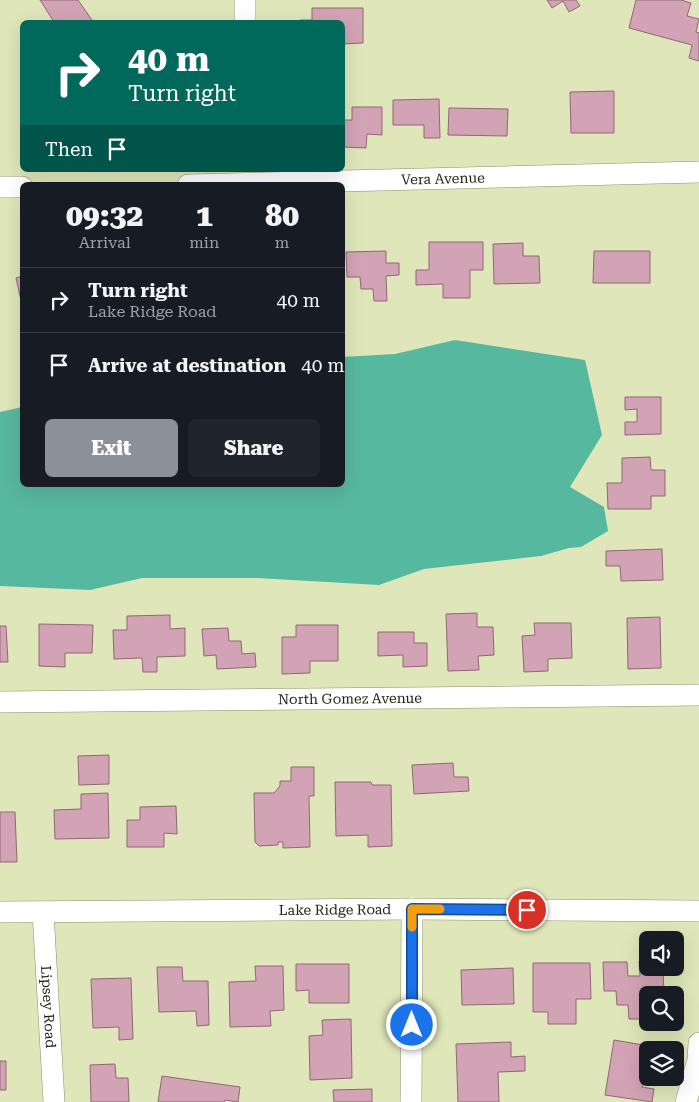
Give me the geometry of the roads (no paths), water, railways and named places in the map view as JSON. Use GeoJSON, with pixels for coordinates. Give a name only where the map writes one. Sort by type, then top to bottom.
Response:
{"type":"FeatureCollection","features":[{"type":"Feature","properties":{"kind":"street"},"geometry":{"type":"LineString","coordinates":[[245,0],[245,20]]}},
{"type":"Feature","properties":{"kind":"street","name":"Vera Avenue"},"geometry":{"type":"LineString","coordinates":[[211,182],[250,177],[699,172]]}},
{"type":"Feature","properties":{"kind":"street"},"geometry":{"type":"LineString","coordinates":[[0,187],[20,187]]}},
{"type":"Feature","properties":{"kind":"street","name":"North Gomez Avenue"},"geometry":{"type":"LineString","coordinates":[[0,702],[699,695]]}},
{"type":"Feature","properties":{"kind":"street"},"geometry":{"type":"LineString","coordinates":[[411,1102],[412,909]]}},
{"type":"Feature","properties":{"kind":"street","name":"Lake Ridge Road"},"geometry":{"type":"LineString","coordinates":[[0,912],[412,909],[699,911]]}},
{"type":"Feature","properties":{"kind":"street","name":"Lipsey Road"},"geometry":{"type":"LineString","coordinates":[[43,912],[54,1102]]}},
{"type":"Feature","properties":{"kind":"street"},"geometry":{"type":"LineString","coordinates":[[686,1102],[698,1060],[699,1043]]}},
{"type":"Feature","properties":{"kind":"water"},"geometry":{"type":"Polygon","coordinates":[[[455,340],[585,360],[602,435],[570,487],[604,507],[608,531],[581,547],[569,548],[541,556],[424,569],[379,585],[257,578],[142,578],[90,590],[0,586],[0,412],[20,407],[20,487],[345,487],[345,357],[395,354],[455,340]]]}}]}
